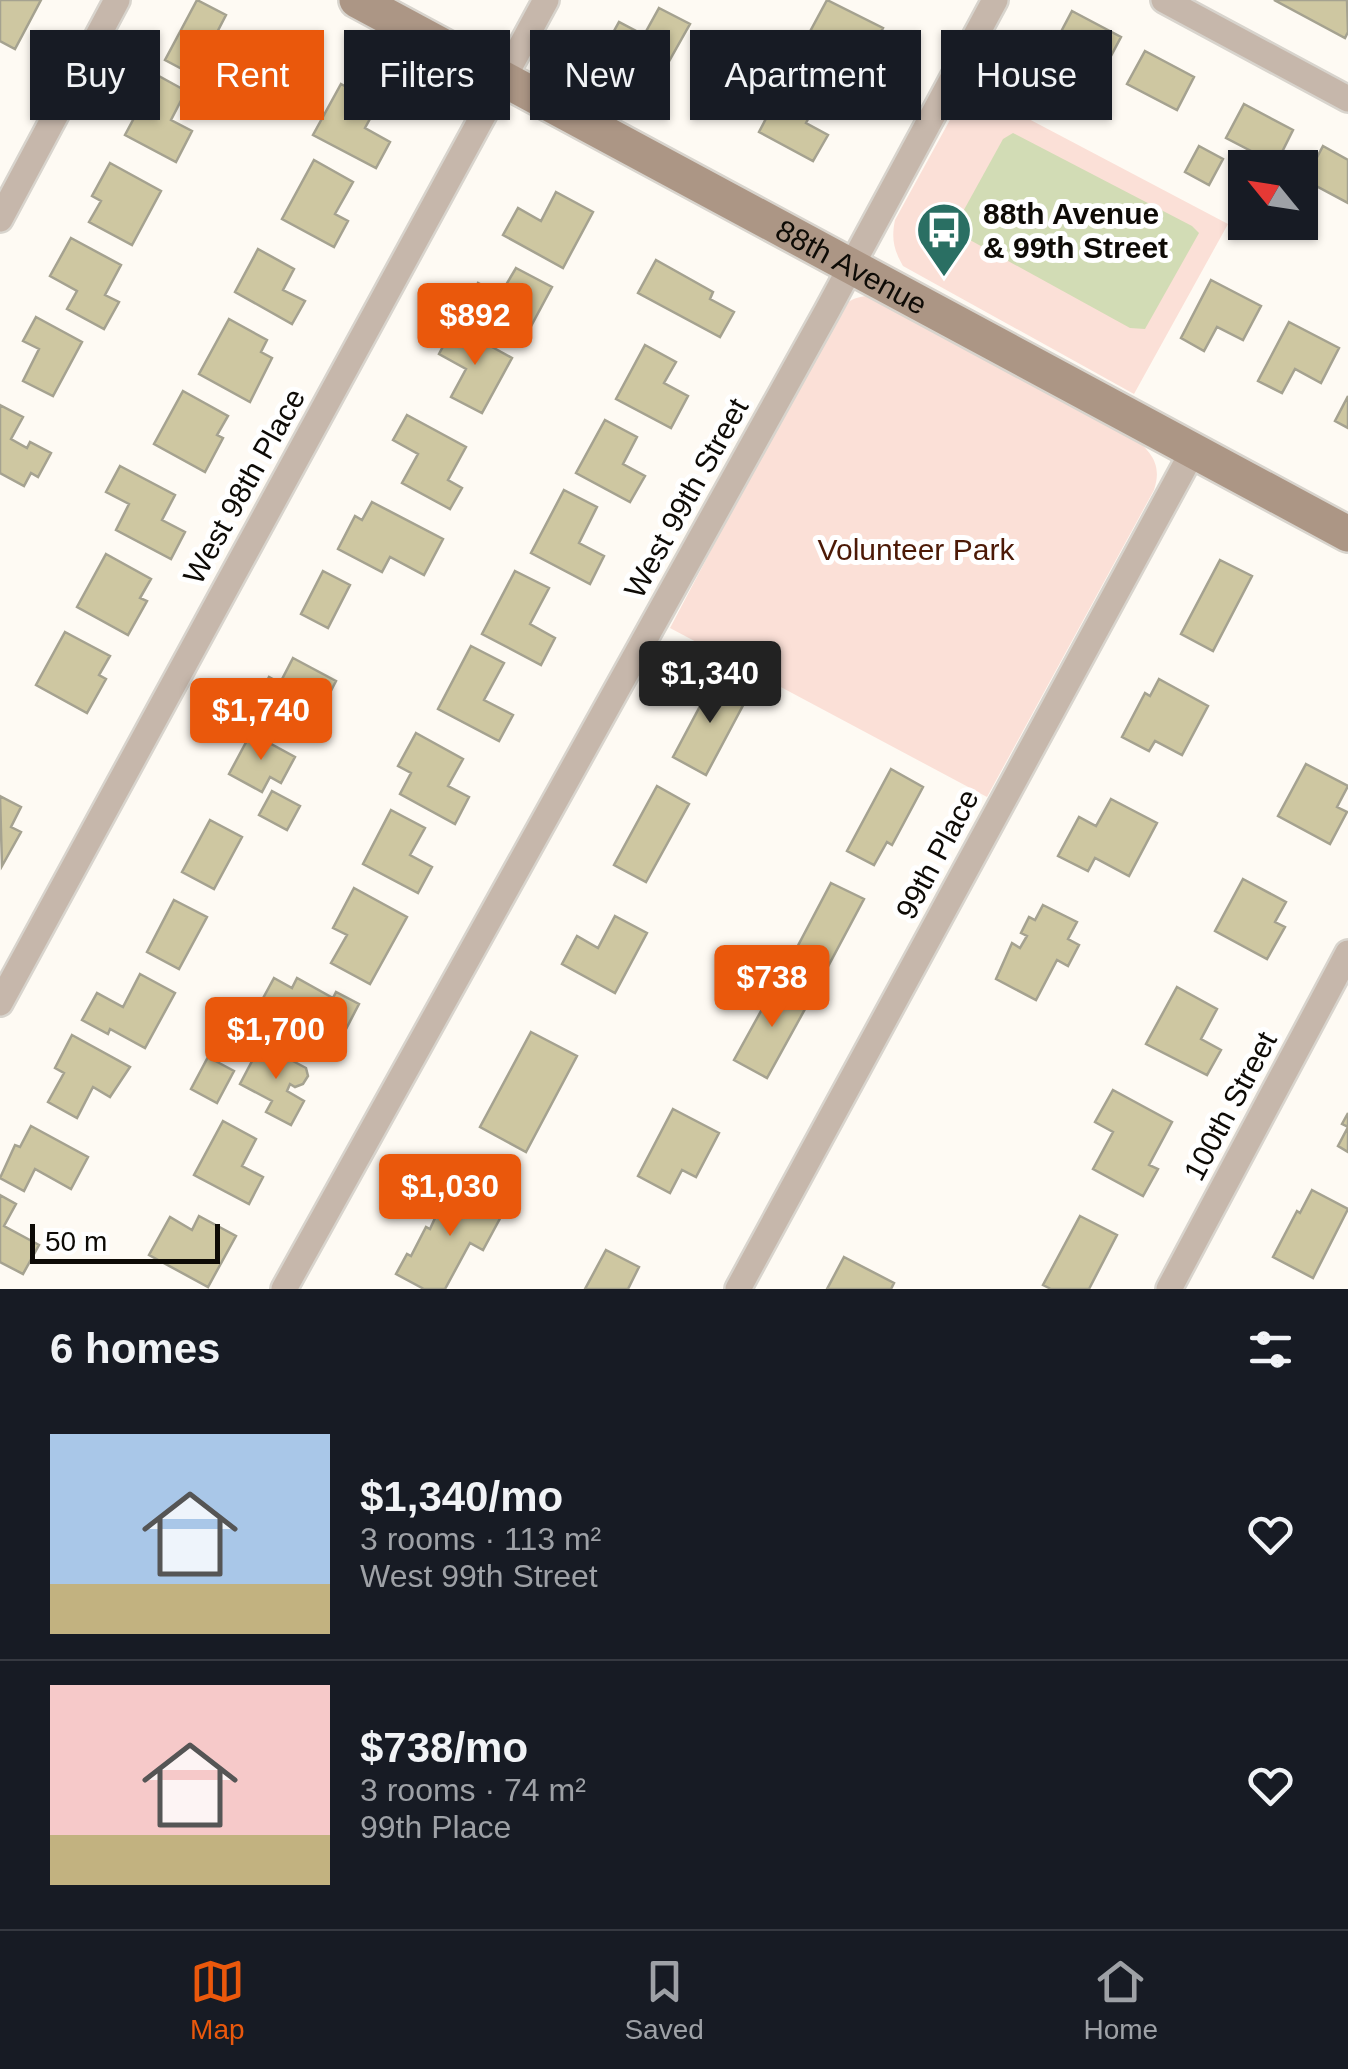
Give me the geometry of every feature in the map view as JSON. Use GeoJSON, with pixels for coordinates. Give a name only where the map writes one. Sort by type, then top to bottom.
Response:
{"type":"FeatureCollection","features":[{"type":"Feature","properties":{"kind":"street"},"geometry":{"type":"LineString","coordinates":[[0,219],[117,0]]}},
{"type":"Feature","properties":{"kind":"street","name":"88th Avenue"},"geometry":{"type":"LineString","coordinates":[[356,0],[412,30]]}},
{"type":"Feature","properties":{"kind":"street","name":"West 98th Place"},"geometry":{"type":"LineString","coordinates":[[510,66],[546,0]]}},
{"type":"Feature","properties":{"kind":"street","name":"West 99th Street"},"geometry":{"type":"LineString","coordinates":[[284,1289],[995,0]]}},
{"type":"Feature","properties":{"kind":"street"},"geometry":{"type":"LineString","coordinates":[[1164,0],[1348,100]]}},
{"type":"Feature","properties":{"kind":"street","name":"88th Avenue"},"geometry":{"type":"LineString","coordinates":[[510,83],[1348,534]]}},
{"type":"Feature","properties":{"kind":"street","name":"West 98th Place"},"geometry":{"type":"LineString","coordinates":[[0,1003],[481,120]]}},
{"type":"Feature","properties":{"kind":"street","name":"99th Place"},"geometry":{"type":"LineString","coordinates":[[738,1289],[1193,451]]}},
{"type":"Feature","properties":{"kind":"street","name":"100th Street"},"geometry":{"type":"LineString","coordinates":[[1169,1289],[1348,953]]}},
{"type":"Feature","properties":{"kind":"green space"},"geometry":{"type":"Polygon","coordinates":[[[950,120],[1031,120],[1228,224],[1134,394],[903,266],[894,244],[895,220],[950,120]]]}},
{"type":"Feature","properties":{"kind":"green space","name":"Volunteer Park"},"geometry":{"type":"Polygon","coordinates":[[[868,296],[884,301],[1130,434],[1156,465],[1154,490],[987,797],[670,628],[832,321],[847,303],[868,296]]]}},
{"type":"Feature","properties":{"kind":"shaded area"},"geometry":{"type":"Polygon","coordinates":[[[1013,133],[1199,233],[1145,329],[1130,328],[959,234],[956,226],[960,217],[1003,139],[1013,133]]]}},
{"type":"Feature","properties":{"kind":"building"},"geometry":{"type":"Polygon","coordinates":[[[0,0],[41,0],[15,49],[0,41],[0,0]]]}},
{"type":"Feature","properties":{"kind":"building"},"geometry":{"type":"Polygon","coordinates":[[[197,0],[226,15],[218,30],[181,30],[197,0]]]}},
{"type":"Feature","properties":{"kind":"building"},"geometry":{"type":"Polygon","coordinates":[[[827,0],[883,28],[882,30],[811,30],[827,0]]]}},
{"type":"Feature","properties":{"kind":"building"},"geometry":{"type":"Polygon","coordinates":[[[1274,0],[1347,0],[1348,32],[1345,38],[1274,0]]]}},
{"type":"Feature","properties":{"kind":"building"},"geometry":{"type":"Polygon","coordinates":[[[659,8],[690,24],[670,59],[670,30],[647,30],[659,8]]]}},
{"type":"Feature","properties":{"kind":"building"},"geometry":{"type":"Polygon","coordinates":[[[1072,11],[1108,30],[1062,30],[1072,11]]]}},
{"type":"Feature","properties":{"kind":"building"},"geometry":{"type":"Polygon","coordinates":[[[619,22],[634,30],[615,30],[619,22]]]}},
{"type":"Feature","properties":{"kind":"building"},"geometry":{"type":"Polygon","coordinates":[[[180,32],[180,68],[165,60],[180,32]]]}},
{"type":"Feature","properties":{"kind":"building"},"geometry":{"type":"Polygon","coordinates":[[[1112,32],[1121,37],[1112,54],[1112,32]]]}},
{"type":"Feature","properties":{"kind":"building"},"geometry":{"type":"Polygon","coordinates":[[[1145,51],[1194,77],[1177,110],[1127,84],[1145,51]]]}},
{"type":"Feature","properties":{"kind":"building"},"geometry":{"type":"Polygon","coordinates":[[[160,77],[180,88],[180,103],[171,120],[192,131],[176,162],[125,135],[133,120],[160,120],[160,77]]]}},
{"type":"Feature","properties":{"kind":"building"},"geometry":{"type":"Polygon","coordinates":[[[341,84],[344,86],[344,120],[369,120],[365,128],[390,142],[376,168],[313,135],[341,84]]]}},
{"type":"Feature","properties":{"kind":"building"},"geometry":{"type":"Polygon","coordinates":[[[1244,104],[1293,130],[1283,150],[1249,150],[1226,138],[1244,104]]]}},
{"type":"Feature","properties":{"kind":"building"},"geometry":{"type":"Polygon","coordinates":[[[765,120],[808,120],[806,123],[828,135],[813,161],[759,132],[765,120]]]}},
{"type":"Feature","properties":{"kind":"building"},"geometry":{"type":"Polygon","coordinates":[[[1199,146],[1223,159],[1209,185],[1185,172],[1199,146]]]}},
{"type":"Feature","properties":{"kind":"building"},"geometry":{"type":"Polygon","coordinates":[[[1323,146],[1348,160],[1348,203],[1318,187],[1318,155],[1323,146]]]}},
{"type":"Feature","properties":{"kind":"building"},"geometry":{"type":"Polygon","coordinates":[[[314,160],[353,182],[335,214],[348,221],[334,247],[282,219],[314,160]]]}},
{"type":"Feature","properties":{"kind":"building"},"geometry":{"type":"Polygon","coordinates":[[[110,163],[161,191],[132,245],[89,222],[101,201],[92,196],[110,163]]]}},
{"type":"Feature","properties":{"kind":"building"},"geometry":{"type":"Polygon","coordinates":[[[556,192],[593,212],[563,268],[503,235],[518,208],[541,221],[556,192]]]}},
{"type":"Feature","properties":{"kind":"building"},"geometry":{"type":"Polygon","coordinates":[[[71,238],[121,265],[105,295],[119,302],[104,329],[67,309],[77,291],[50,276],[71,238]]]}},
{"type":"Feature","properties":{"kind":"building"},"geometry":{"type":"Polygon","coordinates":[[[258,249],[294,269],[283,290],[305,301],[292,324],[235,292],[258,249]]]}},
{"type":"Feature","properties":{"kind":"building"},"geometry":{"type":"Polygon","coordinates":[[[656,260],[713,292],[710,299],[734,312],[720,337],[638,293],[656,260]]]}},
{"type":"Feature","properties":{"kind":"building"},"geometry":{"type":"Polygon","coordinates":[[[516,268],[552,287],[522,343],[463,310],[478,283],[500,295],[516,268]]]}},
{"type":"Feature","properties":{"kind":"building"},"geometry":{"type":"Polygon","coordinates":[[[1211,280],[1261,306],[1243,340],[1217,327],[1204,351],[1181,338],[1211,280]]]}},
{"type":"Feature","properties":{"kind":"building"},"geometry":{"type":"Polygon","coordinates":[[[36,317],[82,342],[53,396],[23,381],[39,349],[23,341],[36,317]]]}},
{"type":"Feature","properties":{"kind":"building"},"geometry":{"type":"Polygon","coordinates":[[[229,319],[267,340],[261,352],[272,358],[250,402],[199,374],[229,319]]]}},
{"type":"Feature","properties":{"kind":"building"},"geometry":{"type":"Polygon","coordinates":[[[1289,322],[1339,348],[1321,383],[1295,369],[1282,393],[1258,381],[1289,322]]]}},
{"type":"Feature","properties":{"kind":"building"},"geometry":{"type":"Polygon","coordinates":[[[454,326],[512,358],[482,413],[451,397],[466,369],[439,354],[454,326]]]}},
{"type":"Feature","properties":{"kind":"building"},"geometry":{"type":"Polygon","coordinates":[[[645,345],[676,362],[664,383],[688,396],[671,428],[616,399],[645,345]]]}},
{"type":"Feature","properties":{"kind":"building"},"geometry":{"type":"Polygon","coordinates":[[[183,391],[228,416],[217,435],[223,438],[205,472],[154,444],[183,391]]]}},
{"type":"Feature","properties":{"kind":"building"},"geometry":{"type":"Polygon","coordinates":[[[1348,396],[1348,428],[1335,421],[1348,396]]]}},
{"type":"Feature","properties":{"kind":"building"},"geometry":{"type":"Polygon","coordinates":[[[0,405],[23,417],[11,439],[27,448],[30,442],[51,453],[38,477],[31,473],[24,486],[0,473],[0,405]]]}},
{"type":"Feature","properties":{"kind":"building"},"geometry":{"type":"Polygon","coordinates":[[[407,415],[466,447],[448,480],[462,488],[450,509],[402,483],[418,454],[393,440],[407,415]]]}},
{"type":"Feature","properties":{"kind":"building"},"geometry":{"type":"Polygon","coordinates":[[[605,420],[637,437],[623,464],[645,476],[630,502],[576,473],[605,420]]]}},
{"type":"Feature","properties":{"kind":"building"},"geometry":{"type":"Polygon","coordinates":[[[120,466],[175,495],[162,520],[185,532],[171,559],[116,530],[129,504],[106,492],[120,466]]]}},
{"type":"Feature","properties":{"kind":"building"},"geometry":{"type":"Polygon","coordinates":[[[564,490],[597,507],[579,543],[604,556],[590,584],[531,553],[564,490]]]}},
{"type":"Feature","properties":{"kind":"building"},"geometry":{"type":"Polygon","coordinates":[[[372,502],[443,539],[424,575],[390,557],[382,572],[338,549],[355,516],[362,520],[372,502]]]}},
{"type":"Feature","properties":{"kind":"building"},"geometry":{"type":"Polygon","coordinates":[[[106,554],[151,579],[140,598],[147,601],[128,635],[77,607],[106,554]]]}},
{"type":"Feature","properties":{"kind":"building"},"geometry":{"type":"Polygon","coordinates":[[[1220,560],[1252,576],[1213,651],[1181,634],[1220,560]]]}},
{"type":"Feature","properties":{"kind":"building"},"geometry":{"type":"Polygon","coordinates":[[[323,571],[350,585],[328,628],[301,614],[323,571]]]}},
{"type":"Feature","properties":{"kind":"building"},"geometry":{"type":"Polygon","coordinates":[[[515,571],[549,588],[530,624],[555,638],[541,665],[482,634],[515,571]]]}},
{"type":"Feature","properties":{"kind":"building"},"geometry":{"type":"Polygon","coordinates":[[[65,632],[110,656],[99,675],[106,679],[87,713],[36,685],[65,632]]]}},
{"type":"Feature","properties":{"kind":"building"},"geometry":{"type":"Polygon","coordinates":[[[471,646],[504,663],[484,700],[513,715],[499,741],[438,709],[471,646]]]}},
{"type":"Feature","properties":{"kind":"building"},"geometry":{"type":"Polygon","coordinates":[[[293,658],[336,681],[309,733],[255,704],[269,677],[280,683],[293,658]]]}},
{"type":"Feature","properties":{"kind":"building"},"geometry":{"type":"Polygon","coordinates":[[[715,678],[748,696],[706,775],[673,757],[715,678]]]}},
{"type":"Feature","properties":{"kind":"building"},"geometry":{"type":"Polygon","coordinates":[[[1159,679],[1208,706],[1182,755],[1155,741],[1149,751],[1122,737],[1145,693],[1150,696],[1159,679]]]}},
{"type":"Feature","properties":{"kind":"building"},"geometry":{"type":"Polygon","coordinates":[[[251,733],[295,757],[281,783],[270,777],[262,792],[229,774],[251,733]]]}},
{"type":"Feature","properties":{"kind":"building"},"geometry":{"type":"Polygon","coordinates":[[[416,733],[463,759],[448,786],[469,797],[455,824],[400,794],[411,773],[398,766],[416,733]]]}},
{"type":"Feature","properties":{"kind":"building"},"geometry":{"type":"Polygon","coordinates":[[[1306,764],[1348,786],[1337,807],[1347,812],[1330,844],[1278,816],[1306,764]]]}},
{"type":"Feature","properties":{"kind":"building"},"geometry":{"type":"Polygon","coordinates":[[[891,769],[923,787],[892,845],[887,842],[874,865],[847,851],[891,769]]]}},
{"type":"Feature","properties":{"kind":"building"},"geometry":{"type":"Polygon","coordinates":[[[657,786],[689,804],[646,882],[614,865],[657,786]]]}},
{"type":"Feature","properties":{"kind":"building"},"geometry":{"type":"Polygon","coordinates":[[[272,791],[300,806],[287,830],[259,815],[272,791]]]}},
{"type":"Feature","properties":{"kind":"building"},"geometry":{"type":"Polygon","coordinates":[[[0,796],[21,807],[11,827],[21,832],[2,866],[0,796]]]}},
{"type":"Feature","properties":{"kind":"building"},"geometry":{"type":"Polygon","coordinates":[[[1111,799],[1157,823],[1129,876],[1095,858],[1088,871],[1058,856],[1079,817],[1096,826],[1111,799]]]}},
{"type":"Feature","properties":{"kind":"building"},"geometry":{"type":"Polygon","coordinates":[[[391,810],[425,828],[410,855],[432,867],[418,893],[363,864],[391,810]]]}},
{"type":"Feature","properties":{"kind":"building"},"geometry":{"type":"Polygon","coordinates":[[[210,820],[242,837],[214,889],[182,872],[210,820]]]}},
{"type":"Feature","properties":{"kind":"building"},"geometry":{"type":"Polygon","coordinates":[[[1243,879],[1286,902],[1275,922],[1285,927],[1267,959],[1215,931],[1243,879]]]}},
{"type":"Feature","properties":{"kind":"building"},"geometry":{"type":"Polygon","coordinates":[[[831,883],[864,899],[824,974],[792,957],[831,883]]]}},
{"type":"Feature","properties":{"kind":"building"},"geometry":{"type":"Polygon","coordinates":[[[354,888],[407,917],[370,984],[331,963],[347,935],[333,928],[354,888]]]}},
{"type":"Feature","properties":{"kind":"building"},"geometry":{"type":"Polygon","coordinates":[[[174,900],[207,917],[179,969],[147,952],[174,900]]]}},
{"type":"Feature","properties":{"kind":"building"},"geometry":{"type":"Polygon","coordinates":[[[1043,905],[1077,922],[1068,939],[1079,945],[1068,966],[1057,960],[1036,1000],[996,979],[1012,943],[1020,948],[1027,936],[1021,933],[1029,917],[1035,920],[1043,905]]]}},
{"type":"Feature","properties":{"kind":"building"},"geometry":{"type":"Polygon","coordinates":[[[615,916],[647,933],[615,993],[562,964],[577,936],[598,948],[615,916]]]}},
{"type":"Feature","properties":{"kind":"building"},"geometry":{"type":"Polygon","coordinates":[[[140,974],[175,993],[145,1048],[110,1029],[108,1034],[82,1020],[97,993],[123,1007],[140,974]]]}},
{"type":"Feature","properties":{"kind":"building"},"geometry":{"type":"Polygon","coordinates":[[[274,978],[292,988],[297,978],[333,998],[336,992],[359,1004],[345,1031],[330,1023],[318,1045],[274,1021],[279,1012],[261,1002],[274,978]]]}},
{"type":"Feature","properties":{"kind":"building"},"geometry":{"type":"Polygon","coordinates":[[[777,982],[810,1000],[767,1078],[734,1060],[777,982]]]}},
{"type":"Feature","properties":{"kind":"building"},"geometry":{"type":"Polygon","coordinates":[[[1177,987],[1217,1009],[1201,1039],[1221,1050],[1207,1075],[1146,1044],[1177,987]]]}},
{"type":"Feature","properties":{"kind":"building"},"geometry":{"type":"Polygon","coordinates":[[[531,1032],[577,1056],[526,1152],[480,1127],[531,1032]]]}},
{"type":"Feature","properties":{"kind":"building"},"geometry":{"type":"Polygon","coordinates":[[[72,1035],[130,1067],[110,1097],[93,1087],[77,1118],[48,1102],[64,1073],[55,1068],[72,1035]]]}},
{"type":"Feature","properties":{"kind":"building"},"geometry":{"type":"Polygon","coordinates":[[[261,1044],[306,1068],[308,1076],[303,1084],[290,1084],[287,1091],[304,1101],[291,1125],[266,1112],[272,1101],[240,1084],[261,1044]]]}},
{"type":"Feature","properties":{"kind":"building"},"geometry":{"type":"Polygon","coordinates":[[[208,1057],[234,1071],[217,1103],[191,1089],[208,1057]]]}},
{"type":"Feature","properties":{"kind":"building"},"geometry":{"type":"Polygon","coordinates":[[[1113,1090],[1172,1122],[1149,1165],[1158,1169],[1143,1196],[1093,1169],[1113,1132],[1095,1122],[1113,1090]]]}},
{"type":"Feature","properties":{"kind":"building"},"geometry":{"type":"Polygon","coordinates":[[[673,1109],[719,1133],[696,1177],[682,1170],[670,1193],[638,1176],[673,1109]]]}},
{"type":"Feature","properties":{"kind":"building"},"geometry":{"type":"Polygon","coordinates":[[[223,1121],[256,1139],[242,1166],[263,1177],[249,1204],[194,1175],[223,1121]]]}},
{"type":"Feature","properties":{"kind":"building"},"geometry":{"type":"Polygon","coordinates":[[[31,1126],[88,1157],[71,1189],[35,1169],[24,1191],[0,1178],[15,1145],[20,1147],[31,1126]]]}},
{"type":"Feature","properties":{"kind":"building"},"geometry":{"type":"Polygon","coordinates":[[[1348,1127],[1348,1152],[1338,1146],[1348,1127]]]}},
{"type":"Feature","properties":{"kind":"building"},"geometry":{"type":"Polygon","coordinates":[[[451,1183],[504,1211],[483,1250],[470,1243],[445,1289],[424,1289],[396,1274],[426,1227],[430,1229],[451,1183]]]}},
{"type":"Feature","properties":{"kind":"building"},"geometry":{"type":"Polygon","coordinates":[[[1312,1190],[1348,1209],[1313,1278],[1273,1257],[1312,1190]]]}},
{"type":"Feature","properties":{"kind":"building"},"geometry":{"type":"Polygon","coordinates":[[[0,1195],[16,1204],[4,1226],[39,1245],[23,1274],[0,1262],[0,1195]]]}},
{"type":"Feature","properties":{"kind":"building"},"geometry":{"type":"Polygon","coordinates":[[[199,1216],[236,1236],[208,1287],[149,1255],[170,1217],[192,1230],[199,1216]]]}},
{"type":"Feature","properties":{"kind":"building"},"geometry":{"type":"Polygon","coordinates":[[[1080,1216],[1117,1235],[1089,1289],[1051,1289],[1043,1285],[1080,1216]]]}},
{"type":"Feature","properties":{"kind":"building"},"geometry":{"type":"Polygon","coordinates":[[[606,1250],[639,1267],[628,1289],[585,1289],[606,1250]]]}},
{"type":"Feature","properties":{"kind":"building"},"geometry":{"type":"Polygon","coordinates":[[[844,1257],[894,1283],[891,1289],[827,1289],[844,1257]]]}},
{"type":"Feature","properties":{"kind":"place","name":"88th Avenue & 99th Street"},"geometry":{"type":"Point","coordinates":[944,279]}}]}
